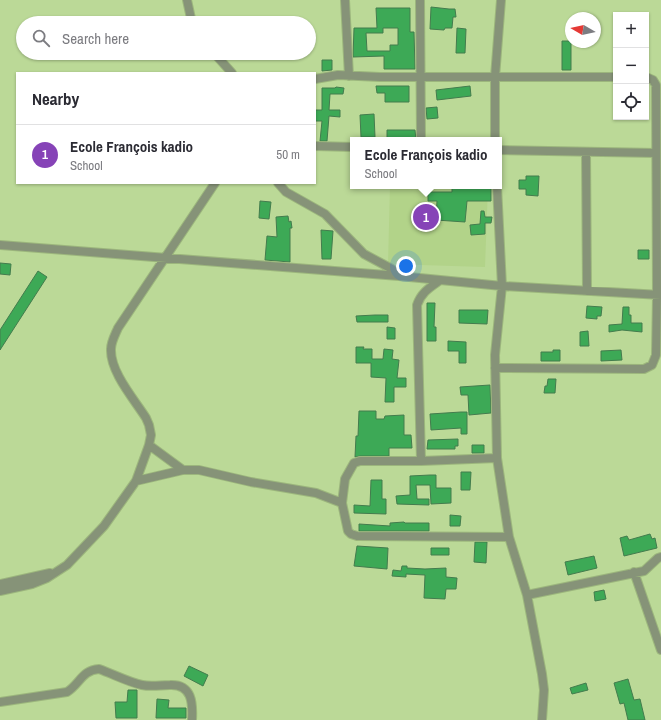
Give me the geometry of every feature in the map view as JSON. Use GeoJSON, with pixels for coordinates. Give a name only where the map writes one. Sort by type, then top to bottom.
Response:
{"type":"FeatureCollection","features":[{"type":"Feature","properties":{"kind":"street"},"geometry":{"type":"LineString","coordinates":[[187,0],[190,16]]}},
{"type":"Feature","properties":{"kind":"street"},"geometry":{"type":"LineString","coordinates":[[345,0],[349,76]]}},
{"type":"Feature","properties":{"kind":"street"},"geometry":{"type":"LineString","coordinates":[[420,0],[421,137]]}},
{"type":"Feature","properties":{"kind":"street"},"geometry":{"type":"LineString","coordinates":[[495,137],[495,77],[501,0]]}},
{"type":"Feature","properties":{"kind":"street"},"geometry":{"type":"LineString","coordinates":[[220,60],[231,72]]}},
{"type":"Feature","properties":{"kind":"street"},"geometry":{"type":"LineString","coordinates":[[316,79],[338,75],[420,77],[613,77]]}},
{"type":"Feature","properties":{"kind":"street"},"geometry":{"type":"LineString","coordinates":[[495,368],[644,369],[652,365],[656,355],[659,295],[656,85],[653,80],[649,78]]}},
{"type":"Feature","properties":{"kind":"street"},"geometry":{"type":"LineString","coordinates":[[316,146],[350,147]]}},
{"type":"Feature","properties":{"kind":"street"},"geometry":{"type":"LineString","coordinates":[[502,150],[656,153]]}},
{"type":"Feature","properties":{"kind":"street"},"geometry":{"type":"LineString","coordinates":[[586,152],[587,291]]}},
{"type":"Feature","properties":{"kind":"street"},"geometry":{"type":"LineString","coordinates":[[0,591],[39,582],[57,572],[67,564],[104,526],[136,481],[151,435],[146,418],[118,375],[112,359],[111,348],[118,328],[214,184]]}},
{"type":"Feature","properties":{"kind":"street"},"geometry":{"type":"LineString","coordinates":[[279,184],[286,192],[325,214],[364,254],[392,269],[399,276]]}},
{"type":"Feature","properties":{"kind":"street"},"geometry":{"type":"LineString","coordinates":[[497,189],[502,286],[495,355],[496,458],[509,537],[528,595],[542,674],[544,690],[542,720]]}},
{"type":"Feature","properties":{"kind":"street"},"geometry":{"type":"LineString","coordinates":[[0,245],[399,276],[502,286],[659,295]]}},
{"type":"Feature","properties":{"kind":"street"},"geometry":{"type":"LineString","coordinates":[[421,460],[417,305],[420,297],[426,289],[439,281]]}},
{"type":"Feature","properties":{"kind":"street"},"geometry":{"type":"LineString","coordinates":[[149,445],[183,470]]}},
{"type":"Feature","properties":{"kind":"street"},"geometry":{"type":"LineString","coordinates":[[496,458],[360,461],[354,463],[345,479],[342,502],[348,531],[357,536],[509,537]]}},
{"type":"Feature","properties":{"kind":"street"},"geometry":{"type":"LineString","coordinates":[[136,481],[183,470],[199,470],[251,482],[316,493],[342,502]]}},
{"type":"Feature","properties":{"kind":"street"},"geometry":{"type":"LineString","coordinates":[[528,595],[644,571],[661,557]]}},
{"type":"Feature","properties":{"kind":"street"},"geometry":{"type":"LineString","coordinates":[[0,584],[57,572]]}},
{"type":"Feature","properties":{"kind":"street"},"geometry":{"type":"LineString","coordinates":[[634,572],[661,650]]}},
{"type":"Feature","properties":{"kind":"street"},"geometry":{"type":"LineString","coordinates":[[0,702],[67,692],[74,687],[83,675],[93,669],[99,669],[142,685],[154,687],[172,685],[183,687],[189,694],[193,704],[192,720]]}},
{"type":"Feature","properties":{"kind":"shaded area"},"geometry":{"type":"Polygon","coordinates":[[[390,189],[488,189],[485,267],[388,264],[390,189]]]}},
{"type":"Feature","properties":{"kind":"building"},"geometry":{"type":"Polygon","coordinates":[[[431,7],[455,9],[456,17],[453,17],[452,28],[445,28],[444,30],[430,29],[431,7]]]}},
{"type":"Feature","properties":{"kind":"building"},"geometry":{"type":"Polygon","coordinates":[[[376,8],[410,8],[410,32],[414,32],[415,69],[384,69],[384,56],[353,57],[354,28],[377,28],[376,8]],[[383,28],[383,33],[366,33],[367,51],[390,51],[390,45],[398,45],[398,28],[383,28]]]}},
{"type":"Feature","properties":{"kind":"building"},"geometry":{"type":"Polygon","coordinates":[[[457,28],[466,29],[465,53],[456,53],[457,28]]]}},
{"type":"Feature","properties":{"kind":"building"},"geometry":{"type":"Polygon","coordinates":[[[562,41],[565,41],[565,48],[571,48],[571,70],[562,70],[562,41]]]}},
{"type":"Feature","properties":{"kind":"building"},"geometry":{"type":"Polygon","coordinates":[[[322,60],[332,60],[332,70],[322,71],[322,60]]]}},
{"type":"Feature","properties":{"kind":"building"},"geometry":{"type":"Polygon","coordinates":[[[376,86],[409,86],[409,102],[385,102],[385,93],[377,93],[376,86]]]}},
{"type":"Feature","properties":{"kind":"building"},"geometry":{"type":"Polygon","coordinates":[[[470,86],[471,96],[437,100],[436,90],[470,86]]]}},
{"type":"Feature","properties":{"kind":"building"},"geometry":{"type":"Polygon","coordinates":[[[322,88],[344,88],[343,94],[330,94],[329,110],[340,110],[340,117],[329,116],[327,141],[320,141],[322,121],[316,121],[316,110],[322,110],[322,88]]]}},
{"type":"Feature","properties":{"kind":"building"},"geometry":{"type":"Polygon","coordinates":[[[437,107],[438,118],[427,119],[426,108],[437,107]]]}},
{"type":"Feature","properties":{"kind":"building"},"geometry":{"type":"Polygon","coordinates":[[[374,114],[375,137],[361,137],[360,115],[374,114]]]}},
{"type":"Feature","properties":{"kind":"building"},"geometry":{"type":"Polygon","coordinates":[[[387,130],[415,130],[416,137],[387,137],[387,130]]]}},
{"type":"Feature","properties":{"kind":"building"},"geometry":{"type":"Polygon","coordinates":[[[526,176],[539,176],[538,196],[526,195],[526,189],[519,189],[519,180],[526,180],[526,176]]]}},
{"type":"Feature","properties":{"kind":"building"},"geometry":{"type":"Polygon","coordinates":[[[452,189],[491,189],[491,201],[467,201],[465,222],[436,220],[437,201],[428,201],[428,192],[452,192],[452,189]]]}},
{"type":"Feature","properties":{"kind":"building"},"geometry":{"type":"Polygon","coordinates":[[[260,201],[271,202],[269,219],[259,218],[260,201]]]}},
{"type":"Feature","properties":{"kind":"building"},"geometry":{"type":"Polygon","coordinates":[[[481,211],[484,211],[485,217],[492,217],[491,223],[485,223],[485,234],[471,235],[470,225],[480,224],[481,211]]]}},
{"type":"Feature","properties":{"kind":"building"},"geometry":{"type":"Polygon","coordinates":[[[288,216],[289,222],[291,221],[292,228],[290,228],[290,262],[265,260],[267,236],[277,237],[276,217],[288,216]]]}},
{"type":"Feature","properties":{"kind":"building"},"geometry":{"type":"Polygon","coordinates":[[[321,230],[333,231],[331,259],[322,259],[321,230]]]}},
{"type":"Feature","properties":{"kind":"building"},"geometry":{"type":"Polygon","coordinates":[[[638,250],[649,250],[649,259],[638,259],[638,250]]]}},
{"type":"Feature","properties":{"kind":"building"},"geometry":{"type":"Polygon","coordinates":[[[0,263],[11,264],[10,275],[0,274],[0,263]]]}},
{"type":"Feature","properties":{"kind":"building"},"geometry":{"type":"Polygon","coordinates":[[[38,271],[47,277],[0,350],[0,330],[38,271]]]}},
{"type":"Feature","properties":{"kind":"building"},"geometry":{"type":"Polygon","coordinates":[[[427,303],[435,303],[434,327],[436,327],[436,341],[427,341],[427,303]]]}},
{"type":"Feature","properties":{"kind":"building"},"geometry":{"type":"Polygon","coordinates":[[[587,306],[602,307],[601,316],[597,316],[597,319],[586,318],[587,306]]]}},
{"type":"Feature","properties":{"kind":"building"},"geometry":{"type":"Polygon","coordinates":[[[623,307],[629,307],[631,323],[642,323],[642,332],[622,330],[609,332],[609,325],[622,324],[623,307]]]}},
{"type":"Feature","properties":{"kind":"building"},"geometry":{"type":"Polygon","coordinates":[[[459,310],[488,310],[487,324],[459,323],[459,310]]]}},
{"type":"Feature","properties":{"kind":"building"},"geometry":{"type":"Polygon","coordinates":[[[388,315],[388,322],[357,322],[356,316],[388,315]]]}},
{"type":"Feature","properties":{"kind":"building"},"geometry":{"type":"Polygon","coordinates":[[[387,327],[395,328],[395,339],[387,339],[387,327]]]}},
{"type":"Feature","properties":{"kind":"building"},"geometry":{"type":"Polygon","coordinates":[[[588,331],[589,346],[580,346],[580,332],[588,331]]]}},
{"type":"Feature","properties":{"kind":"building"},"geometry":{"type":"Polygon","coordinates":[[[448,341],[466,342],[466,363],[459,363],[459,351],[448,351],[448,341]]]}},
{"type":"Feature","properties":{"kind":"building"},"geometry":{"type":"Polygon","coordinates":[[[356,347],[372,349],[372,359],[383,359],[384,349],[393,350],[392,359],[399,360],[397,378],[406,378],[406,387],[394,387],[394,402],[385,402],[386,378],[371,377],[371,363],[356,363],[356,347]]]}},
{"type":"Feature","properties":{"kind":"building"},"geometry":{"type":"Polygon","coordinates":[[[553,350],[560,350],[560,361],[541,361],[541,352],[553,352],[553,350]]]}},
{"type":"Feature","properties":{"kind":"building"},"geometry":{"type":"Polygon","coordinates":[[[621,350],[622,360],[601,361],[601,351],[621,350]]]}},
{"type":"Feature","properties":{"kind":"building"},"geometry":{"type":"Polygon","coordinates":[[[548,379],[556,379],[555,393],[544,393],[548,379]]]}},
{"type":"Feature","properties":{"kind":"building"},"geometry":{"type":"Polygon","coordinates":[[[490,385],[491,413],[469,415],[468,395],[461,395],[460,387],[490,385]]]}},
{"type":"Feature","properties":{"kind":"building"},"geometry":{"type":"Polygon","coordinates":[[[359,411],[376,411],[376,419],[384,419],[385,416],[404,415],[404,435],[411,435],[412,448],[389,448],[389,456],[355,457],[359,411]]]}},
{"type":"Feature","properties":{"kind":"building"},"geometry":{"type":"Polygon","coordinates":[[[467,412],[467,434],[461,434],[461,428],[431,430],[430,414],[467,412]]]}},
{"type":"Feature","properties":{"kind":"building"},"geometry":{"type":"Polygon","coordinates":[[[458,439],[458,446],[455,446],[455,449],[427,449],[428,440],[458,439]]]}},
{"type":"Feature","properties":{"kind":"building"},"geometry":{"type":"Polygon","coordinates":[[[472,445],[484,445],[484,453],[472,453],[472,445]]]}},
{"type":"Feature","properties":{"kind":"building"},"geometry":{"type":"Polygon","coordinates":[[[461,472],[471,472],[470,490],[461,490],[461,472]]]}},
{"type":"Feature","properties":{"kind":"building"},"geometry":{"type":"Polygon","coordinates":[[[436,475],[436,488],[451,488],[451,503],[431,504],[430,485],[416,485],[417,499],[429,499],[429,505],[397,504],[396,496],[410,495],[410,476],[436,475]]]}},
{"type":"Feature","properties":{"kind":"building"},"geometry":{"type":"Polygon","coordinates":[[[371,480],[382,480],[382,499],[386,499],[386,514],[354,513],[354,505],[370,506],[371,480]]]}},
{"type":"Feature","properties":{"kind":"building"},"geometry":{"type":"Polygon","coordinates":[[[450,515],[461,516],[460,526],[450,526],[450,515]]]}},
{"type":"Feature","properties":{"kind":"building"},"geometry":{"type":"Polygon","coordinates":[[[390,523],[429,523],[429,531],[359,531],[359,524],[390,526],[390,523]]]}},
{"type":"Feature","properties":{"kind":"building"},"geometry":{"type":"Polygon","coordinates":[[[650,534],[652,539],[655,538],[657,548],[624,556],[620,538],[627,536],[629,540],[650,534]]]}},
{"type":"Feature","properties":{"kind":"building"},"geometry":{"type":"Polygon","coordinates":[[[475,542],[487,542],[486,563],[474,562],[475,542]]]}},
{"type":"Feature","properties":{"kind":"building"},"geometry":{"type":"Polygon","coordinates":[[[357,546],[388,548],[387,569],[354,566],[357,546]]]}},
{"type":"Feature","properties":{"kind":"building"},"geometry":{"type":"Polygon","coordinates":[[[431,548],[449,548],[449,555],[431,555],[431,548]]]}},
{"type":"Feature","properties":{"kind":"building"},"geometry":{"type":"Polygon","coordinates":[[[594,556],[597,568],[568,575],[565,562],[594,556]]]}},
{"type":"Feature","properties":{"kind":"building"},"geometry":{"type":"Polygon","coordinates":[[[402,566],[407,566],[407,568],[425,569],[446,568],[446,577],[457,578],[456,589],[446,589],[445,599],[424,598],[425,575],[406,574],[406,577],[392,576],[393,570],[401,571],[402,566]]]}},
{"type":"Feature","properties":{"kind":"building"},"geometry":{"type":"Polygon","coordinates":[[[604,590],[606,599],[595,601],[594,592],[604,590]]]}},
{"type":"Feature","properties":{"kind":"building"},"geometry":{"type":"Polygon","coordinates":[[[189,666],[208,675],[203,686],[184,676],[189,666]]]}},
{"type":"Feature","properties":{"kind":"building"},"geometry":{"type":"Polygon","coordinates":[[[628,679],[634,700],[640,699],[645,720],[628,720],[624,703],[620,704],[614,683],[628,679]]]}},
{"type":"Feature","properties":{"kind":"building"},"geometry":{"type":"Polygon","coordinates":[[[586,683],[588,690],[572,694],[570,688],[586,683]]]}},
{"type":"Feature","properties":{"kind":"building"},"geometry":{"type":"Polygon","coordinates":[[[128,690],[137,690],[137,718],[116,718],[115,702],[127,702],[128,690]]]}},
{"type":"Feature","properties":{"kind":"building"},"geometry":{"type":"Polygon","coordinates":[[[157,699],[169,700],[168,708],[186,708],[186,718],[156,718],[157,699]]]}},
{"type":"Feature","properties":{"kind":"place","name":"Ecole François kadio"},"geometry":{"type":"Point","coordinates":[426,217]}}]}
